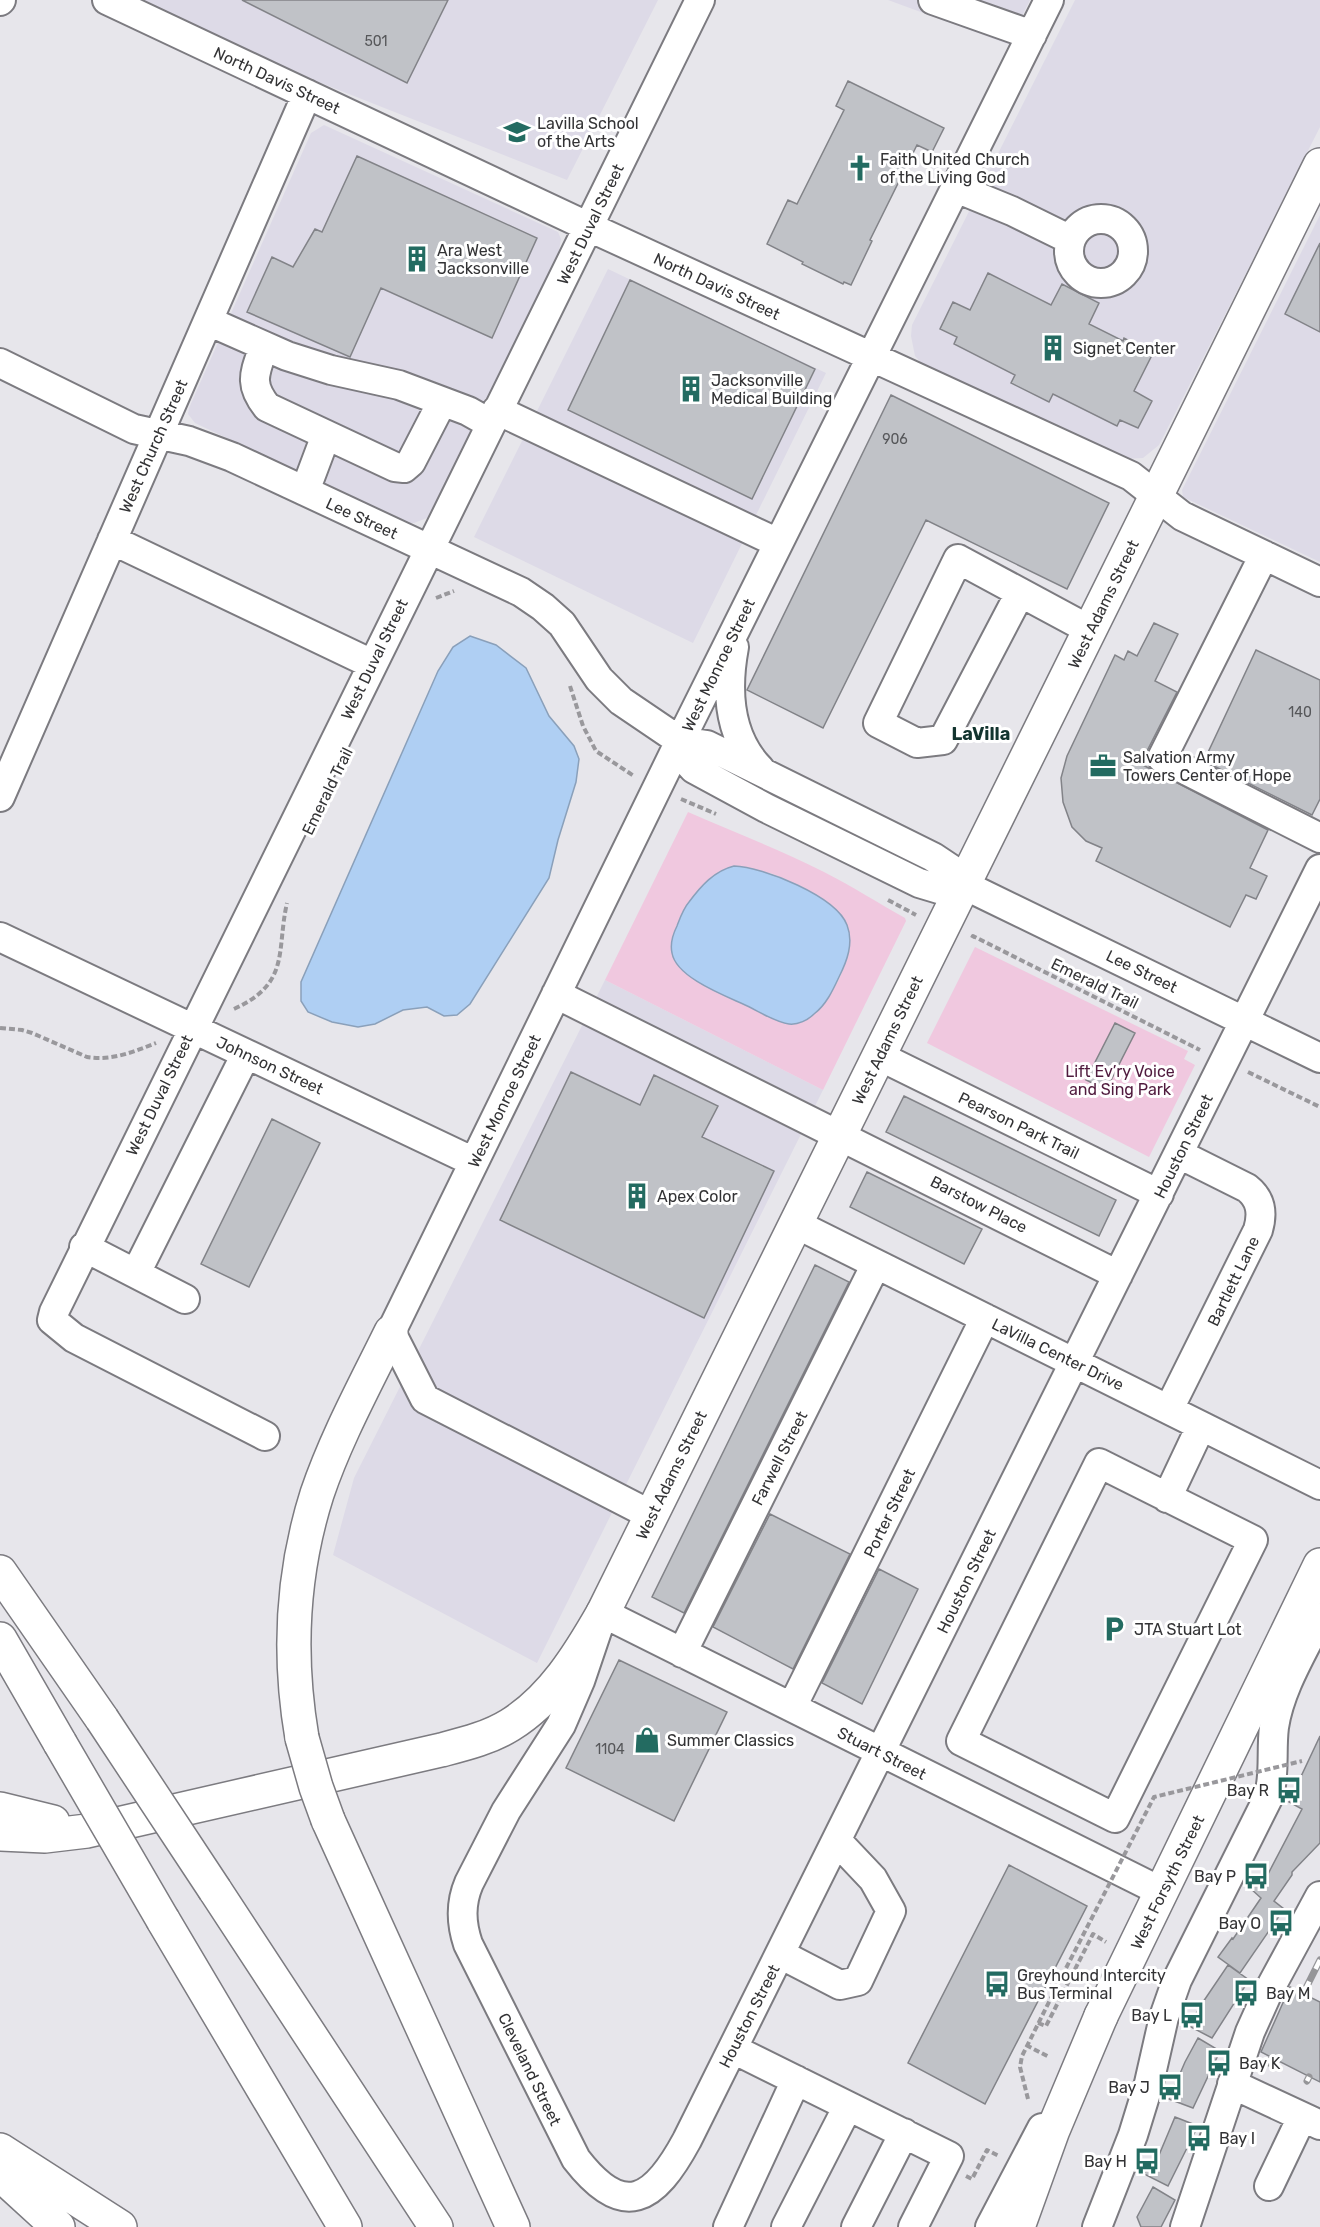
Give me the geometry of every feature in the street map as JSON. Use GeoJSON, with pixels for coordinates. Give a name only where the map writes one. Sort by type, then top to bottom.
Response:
{"type":"FeatureCollection","features":[{"type":"Feature","properties":{"kind":"main road","name":"West Adams Street"},"geometry":{"type":"LineString","coordinates":[[603,1613],[1320,165]]}},
{"type":"Feature","properties":{"kind":"main road"},"geometry":{"type":"LineString","coordinates":[[391,1332],[335,1449],[318,1494],[305,1540],[294,1632],[295,1679],[302,1738],[328,1820],[513,2227]]}},
{"type":"Feature","properties":{"kind":"main road","name":"West Forsyth Street"},"geometry":{"type":"LineString","coordinates":[[1101,2016],[1320,1565]]}},
{"type":"Feature","properties":{"kind":"main road"},"geometry":{"type":"LineString","coordinates":[[0,1572],[102,1719],[436,2227]]}},
{"type":"Feature","properties":{"kind":"main road"},"geometry":{"type":"LineString","coordinates":[[0,1834],[65,1835],[441,1750],[490,1735],[528,1713],[546,1696],[577,1655],[603,1613]]}},
{"type":"Feature","properties":{"kind":"main road"},"geometry":{"type":"LineString","coordinates":[[0,1639],[345,2227]]}},
{"type":"Feature","properties":{"kind":"main road"},"geometry":{"type":"LineString","coordinates":[[0,1809],[58,1822],[132,1821]]}},
{"type":"Feature","properties":{"kind":"main road"},"geometry":{"type":"LineString","coordinates":[[1018,2227],[1053,2130],[1101,2016]]}},
{"type":"Feature","properties":{"kind":"main road"},"geometry":{"type":"LineString","coordinates":[[0,2150],[120,2227]]}},
{"type":"Feature","properties":{"kind":"main road"},"geometry":{"type":"LineString","coordinates":[[0,2175],[58,2227]]}},
{"type":"Feature","properties":{"kind":"street","name":"West Duval Street"},"geometry":{"type":"LineString","coordinates":[[265,1436],[74,1338],[52,1320],[60,1296],[84,1247],[699,0]]}},
{"type":"Feature","properties":{"kind":"street"},"geometry":{"type":"LineString","coordinates":[[933,0],[1032,34]]}},
{"type":"Feature","properties":{"kind":"street","name":"West Monroe Street"},"geometry":{"type":"LineString","coordinates":[[391,1332],[680,741],[1049,0]]}},
{"type":"Feature","properties":{"kind":"street","name":"North Davis Street"},"geometry":{"type":"LineString","coordinates":[[121,3],[589,227],[1131,476],[1182,516],[1320,582]]}},
{"type":"Feature","properties":{"kind":"street","name":"West Church Street"},"geometry":{"type":"LineString","coordinates":[[0,797],[307,94]]}},
{"type":"Feature","properties":{"kind":"street"},"geometry":{"type":"LineString","coordinates":[[956,188],[1071,240]]}},
{"type":"Feature","properties":{"kind":"street"},"geometry":{"type":"LineString","coordinates":[[207,321],[264,346],[331,370],[399,385],[468,411],[494,417],[778,543]]}},
{"type":"Feature","properties":{"kind":"street"},"geometry":{"type":"LineString","coordinates":[[264,346],[255,374],[255,390],[267,407],[395,467],[404,468],[411,462],[442,402]]}},
{"type":"Feature","properties":{"kind":"street","name":"Lee Street"},"geometry":{"type":"LineString","coordinates":[[0,363],[124,425],[209,448],[521,592],[543,606],[568,630],[590,667],[609,690],[680,741],[707,745],[933,857],[951,869],[964,885],[1320,1058]]}},
{"type":"Feature","properties":{"kind":"street"},"geometry":{"type":"LineString","coordinates":[[305,492],[326,435]]}},
{"type":"Feature","properties":{"kind":"street"},"geometry":{"type":"LineString","coordinates":[[112,540],[372,664]]}},
{"type":"Feature","properties":{"kind":"street"},"geometry":{"type":"LineString","coordinates":[[1264,555],[1162,758],[1320,838]]}},
{"type":"Feature","properties":{"kind":"street"},"geometry":{"type":"LineString","coordinates":[[1020,593],[943,740],[917,743],[878,723],[958,559],[1090,630]]}},
{"type":"Feature","properties":{"kind":"street"},"geometry":{"type":"LineString","coordinates":[[739,622],[731,671],[730,705],[739,741],[753,763],[763,773]]}},
{"type":"Feature","properties":{"kind":"street","name":"Lee Street"},"geometry":{"type":"LineString","coordinates":[[680,741],[684,758],[694,769],[766,808],[919,883],[939,889],[964,885]]}},
{"type":"Feature","properties":{"kind":"street","name":"Houston Street"},"geometry":{"type":"LineString","coordinates":[[629,2198],[640,2196],[649,2190],[668,2171],[687,2140],[1244,1021],[1283,945],[1309,917],[1320,869]]}},
{"type":"Feature","properties":{"kind":"street","name":"Johnson Street"},"geometry":{"type":"LineString","coordinates":[[0,937],[474,1162]]}},
{"type":"Feature","properties":{"kind":"street","name":"Barstow Place"},"geometry":{"type":"LineString","coordinates":[[556,994],[1118,1275]]}},
{"type":"Feature","properties":{"kind":"street"},"geometry":{"type":"LineString","coordinates":[[136,1274],[246,1054]]}},
{"type":"Feature","properties":{"kind":"street","name":"Pearson Park Trail"},"geometry":{"type":"LineString","coordinates":[[879,1056],[1159,1194]]}},
{"type":"Feature","properties":{"kind":"street","name":"Bartlett Lane"},"geometry":{"type":"LineString","coordinates":[[1169,1410],[1258,1230],[1261,1211],[1259,1201],[1247,1188],[1179,1154]]}},
{"type":"Feature","properties":{"kind":"street","name":"LaVilla Center Drive"},"geometry":{"type":"LineString","coordinates":[[796,1224],[1320,1485]]}},
{"type":"Feature","properties":{"kind":"street"},"geometry":{"type":"LineString","coordinates":[[84,1247],[185,1299]]}},
{"type":"Feature","properties":{"kind":"street","name":"Farwell Street"},"geometry":{"type":"LineString","coordinates":[[682,1653],[876,1264]]}},
{"type":"Feature","properties":{"kind":"street","name":"Porter Street"},"geometry":{"type":"LineString","coordinates":[[792,1707],[985,1318]]}},
{"type":"Feature","properties":{"kind":"street"},"geometry":{"type":"LineString","coordinates":[[391,1332],[425,1399],[651,1515]]}},
{"type":"Feature","properties":{"kind":"street"},"geometry":{"type":"LineString","coordinates":[[1167,1497],[1202,1426]]}},
{"type":"Feature","properties":{"kind":"street"},"geometry":{"type":"LineString","coordinates":[[1099,1463],[1167,1497],[1253,1540],[1115,1818],[961,1741],[1099,1463]]}},
{"type":"Feature","properties":{"kind":"street","name":"Stuart Street"},"geometry":{"type":"LineString","coordinates":[[603,1613],[1162,1892]]}},
{"type":"Feature","properties":{"kind":"street","name":"West Adams Street"},"geometry":{"type":"LineString","coordinates":[[462,1915],[464,1893],[506,1811],[548,1747],[571,1703],[603,1613]]}},
{"type":"Feature","properties":{"kind":"street"},"geometry":{"type":"LineString","coordinates":[[1097,2227],[1133,2135],[1149,2083],[1164,2017],[1177,1980],[1269,1796],[1273,1781],[1273,1740],[1278,1711],[1291,1676],[1320,1617]]}},
{"type":"Feature","properties":{"kind":"street"},"geometry":{"type":"LineString","coordinates":[[995,1809],[1016,1768]]}},
{"type":"Feature","properties":{"kind":"street"},"geometry":{"type":"LineString","coordinates":[[780,1954],[840,1985],[858,1981],[891,1911],[873,1879],[837,1840]]}},
{"type":"Feature","properties":{"kind":"street"},"geometry":{"type":"LineString","coordinates":[[1185,2227],[1257,2015],[1320,1896]]}},
{"type":"Feature","properties":{"kind":"street","name":"Cleveland Street"},"geometry":{"type":"LineString","coordinates":[[462,1915],[468,1944],[576,2159],[596,2182],[618,2196],[629,2198]]}},
{"type":"Feature","properties":{"kind":"street","name":"West Forsyth Street"},"geometry":{"type":"LineString","coordinates":[[990,2227],[1101,2016]]}},
{"type":"Feature","properties":{"kind":"street"},"geometry":{"type":"LineString","coordinates":[[733,2049],[949,2156],[914,2227]]}},
{"type":"Feature","properties":{"kind":"street"},"geometry":{"type":"LineString","coordinates":[[728,2227],[796,2080]]}},
{"type":"Feature","properties":{"kind":"street"},"geometry":{"type":"LineString","coordinates":[[1232,2084],[1311,2121],[1269,2186]]}},
{"type":"Feature","properties":{"kind":"street"},"geometry":{"type":"LineString","coordinates":[[786,2227],[848,2106]]}},
{"type":"Feature","properties":{"kind":"street"},"geometry":{"type":"LineString","coordinates":[[856,2227],[904,2133]]}},
{"type":"Feature","properties":{"kind":"path"},"geometry":{"type":"LineString","coordinates":[[431,602],[447,593],[462,593]]}},
{"type":"Feature","properties":{"kind":"path"},"geometry":{"type":"LineString","coordinates":[[567,680],[583,726],[596,751],[636,778]]}},
{"type":"Feature","properties":{"kind":"path"},"geometry":{"type":"LineString","coordinates":[[225,1013],[256,997],[275,973],[281,958],[288,899]]}},
{"type":"Feature","properties":{"kind":"path","name":"Emerald Trail"},"geometry":{"type":"LineString","coordinates":[[970,942],[973,936],[1194,1045],[1202,1052]]}},
{"type":"Feature","properties":{"kind":"path"},"geometry":{"type":"LineString","coordinates":[[0,1028],[22,1030],[87,1056],[98,1058],[124,1055],[161,1041]]}},
{"type":"Feature","properties":{"kind":"path"},"geometry":{"type":"LineString","coordinates":[[1238,1068],[1320,1107]]}},
{"type":"Feature","properties":{"kind":"path"},"geometry":{"type":"LineString","coordinates":[[1028,2099],[1020,2067],[1026,2045],[1154,1797],[1302,1761]]}},
{"type":"Feature","properties":{"kind":"path"},"geometry":{"type":"LineString","coordinates":[[1038,2023],[1046,2026],[1092,1935],[1106,1942]]}},
{"type":"Feature","properties":{"kind":"path"},"geometry":{"type":"LineString","coordinates":[[1026,2045],[1049,2057]]}},
{"type":"Feature","properties":{"kind":"shaded area","name":"Lavilla School of the Arts"},"geometry":{"type":"Polygon","coordinates":[[[138,0],[658,0],[567,180],[321,83],[295,77],[138,0]]]}},
{"type":"Feature","properties":{"kind":"shaded area"},"geometry":{"type":"Polygon","coordinates":[[[888,0],[1030,0],[1008,44],[888,0]]]}},
{"type":"Feature","properties":{"kind":"shaded area"},"geometry":{"type":"Polygon","coordinates":[[[1075,0],[1320,0],[1320,127],[1159,445],[1143,458],[1123,459],[924,366],[915,356],[911,336],[912,325],[1075,0]]]}},
{"type":"Feature","properties":{"kind":"shaded area"},"geometry":{"type":"Polygon","coordinates":[[[324,125],[558,232],[561,239],[557,262],[433,511],[427,518],[414,523],[407,523],[195,423],[188,414],[311,133],[324,125]]]}},
{"type":"Feature","properties":{"kind":"shaded area"},"geometry":{"type":"Polygon","coordinates":[[[1320,215],[1320,562],[1183,497],[1182,490],[1320,215]]]}},
{"type":"Feature","properties":{"kind":"shaded area"},"geometry":{"type":"Polygon","coordinates":[[[608,269],[826,373],[693,643],[474,537],[608,269]]]}},
{"type":"Feature","properties":{"kind":"shaded area"},"geometry":{"type":"Polygon","coordinates":[[[605,980],[823,1090],[537,1663],[333,1555],[354,1478],[605,980]]]}},
{"type":"Feature","properties":{"kind":"green space"},"geometry":{"type":"Polygon","coordinates":[[[688,812],[824,872],[905,918],[906,921],[823,1090],[605,980],[688,812]],[[770,873],[714,875],[690,902],[673,935],[714,990],[778,1020],[794,1023],[809,1018],[834,989],[850,947],[850,934],[839,915],[822,899],[770,873]]]}},
{"type":"Feature","properties":{"kind":"green space","name":"Lift Ev’ry Voice and Sing Park"},"geometry":{"type":"Polygon","coordinates":[[[975,947],[1188,1051],[1184,1059],[1195,1065],[1149,1157],[927,1043],[975,947]]]}},
{"type":"Feature","properties":{"kind":"water"},"geometry":{"type":"Polygon","coordinates":[[[470,636],[496,645],[526,668],[549,716],[574,746],[579,759],[576,782],[549,878],[470,1004],[457,1015],[444,1016],[427,1007],[403,1010],[375,1024],[358,1027],[332,1022],[308,1012],[301,1001],[301,982],[438,671],[453,647],[470,636]]]}},
{"type":"Feature","properties":{"kind":"water"},"geometry":{"type":"Polygon","coordinates":[[[734,866],[780,877],[797,885],[829,904],[840,914],[847,925],[850,945],[842,971],[826,1002],[803,1022],[789,1024],[772,1018],[702,984],[675,962],[671,950],[672,939],[685,908],[708,880],[720,871],[734,866]]]}},
{"type":"Feature","properties":{"kind":"building"},"geometry":{"type":"Polygon","coordinates":[[[242,0],[448,0],[407,83],[242,0]]]}},
{"type":"Feature","properties":{"kind":"building"},"geometry":{"type":"Polygon","coordinates":[[[848,81],[944,128],[932,152],[917,145],[870,240],[872,241],[851,285],[844,282],[843,284],[802,264],[803,262],[767,244],[788,200],[797,204],[844,110],[836,106],[848,81]]]}},
{"type":"Feature","properties":{"kind":"building","name":"Ara West Jacksonville"},"geometry":{"type":"Polygon","coordinates":[[[357,156],[537,238],[492,338],[381,288],[350,357],[247,312],[272,257],[293,267],[315,229],[322,232],[357,156]]]}},
{"type":"Feature","properties":{"kind":"building"},"geometry":{"type":"Polygon","coordinates":[[[1320,243],[1320,332],[1285,314],[1320,243]]]}},
{"type":"Feature","properties":{"kind":"building","name":"Signet Center"},"geometry":{"type":"Polygon","coordinates":[[[988,273],[1051,305],[1062,284],[1099,303],[1089,324],[1153,353],[1134,391],[1152,401],[1138,428],[1120,420],[1117,426],[1053,394],[1049,402],[1011,383],[1015,375],[954,344],[957,337],[940,329],[953,302],[970,310],[988,273]]]}},
{"type":"Feature","properties":{"kind":"building","name":"Jacksonville Medical Building"},"geometry":{"type":"Polygon","coordinates":[[[630,280],[815,369],[752,499],[568,410],[630,280]]]}},
{"type":"Feature","properties":{"kind":"building"},"geometry":{"type":"Polygon","coordinates":[[[891,395],[1109,503],[1067,589],[926,520],[823,728],[747,690],[891,395]]]}},
{"type":"Feature","properties":{"kind":"building","name":"Salvation Army Towers Center of Hope"},"geometry":{"type":"Polygon","coordinates":[[[1154,623],[1178,634],[1155,681],[1177,692],[1147,751],[1143,765],[1268,830],[1250,868],[1267,876],[1256,899],[1246,895],[1230,927],[1096,861],[1102,848],[1086,841],[1072,827],[1063,802],[1061,778],[1067,756],[1115,655],[1124,660],[1128,651],[1137,656],[1154,623]]]}},
{"type":"Feature","properties":{"kind":"building"},"geometry":{"type":"Polygon","coordinates":[[[1256,650],[1320,680],[1320,799],[1312,815],[1204,761],[1256,650]]]}},
{"type":"Feature","properties":{"kind":"building"},"geometry":{"type":"Polygon","coordinates":[[[1115,1023],[1135,1033],[1106,1090],[1086,1080],[1115,1023]]]}},
{"type":"Feature","properties":{"kind":"building","name":"Apex Color"},"geometry":{"type":"Polygon","coordinates":[[[571,1072],[640,1105],[654,1075],[718,1106],[702,1137],[774,1171],[704,1318],[500,1220],[571,1072]]]}},
{"type":"Feature","properties":{"kind":"building"},"geometry":{"type":"Polygon","coordinates":[[[904,1096],[1116,1200],[1099,1236],[886,1132],[904,1096]]]}},
{"type":"Feature","properties":{"kind":"building"},"geometry":{"type":"Polygon","coordinates":[[[272,1119],[320,1143],[249,1287],[201,1264],[272,1119]]]}},
{"type":"Feature","properties":{"kind":"building"},"geometry":{"type":"Polygon","coordinates":[[[867,1172],[982,1229],[964,1264],[850,1207],[867,1172]]]}},
{"type":"Feature","properties":{"kind":"building"},"geometry":{"type":"Polygon","coordinates":[[[815,1265],[849,1282],[684,1613],[652,1597],[815,1265]]]}},
{"type":"Feature","properties":{"kind":"building"},"geometry":{"type":"Polygon","coordinates":[[[770,1514],[850,1554],[793,1669],[713,1627],[770,1514]]]}},
{"type":"Feature","properties":{"kind":"building"},"geometry":{"type":"Polygon","coordinates":[[[879,1569],[918,1589],[862,1704],[822,1683],[879,1569]]]}},
{"type":"Feature","properties":{"kind":"building","name":"Summer Classics"},"geometry":{"type":"Polygon","coordinates":[[[619,1660],[727,1712],[674,1821],[566,1768],[619,1660]]]}},
{"type":"Feature","properties":{"kind":"building"},"geometry":{"type":"Polygon","coordinates":[[[1320,1736],[1320,1843],[1292,1872],[1274,1901],[1284,1909],[1240,1973],[1218,1957],[1261,1898],[1251,1889],[1264,1871],[1268,1874],[1302,1809],[1289,1802],[1320,1736]]]}},
{"type":"Feature","properties":{"kind":"building","name":"Greyhound Intercity Bus Terminal"},"geometry":{"type":"Polygon","coordinates":[[[1009,1865],[1087,1906],[985,2104],[908,2063],[1009,1865]]]}},
{"type":"Feature","properties":{"kind":"building"},"geometry":{"type":"Polygon","coordinates":[[[1228,1965],[1249,1980],[1212,2038],[1189,2026],[1228,1965]]]}},
{"type":"Feature","properties":{"kind":"building"},"geometry":{"type":"Polygon","coordinates":[[[1290,1987],[1320,2002],[1320,2082],[1261,2052],[1290,1987]]]}},
{"type":"Feature","properties":{"kind":"building"},"geometry":{"type":"Polygon","coordinates":[[[1198,2038],[1220,2051],[1193,2108],[1169,2099],[1198,2038]]]}},
{"type":"Feature","properties":{"kind":"building"},"geometry":{"type":"Polygon","coordinates":[[[1175,2117],[1198,2126],[1168,2186],[1144,2174],[1156,2154],[1159,2155],[1175,2117]]]}},
{"type":"Feature","properties":{"kind":"building"},"geometry":{"type":"Polygon","coordinates":[[[1153,2187],[1175,2200],[1161,2227],[1141,2227],[1137,2217],[1153,2187]]]}},
{"type":"Feature","properties":{"kind":"railway"},"geometry":{"type":"LineString","coordinates":[[1303,1994],[1320,1960]]}},
{"type":"Feature","properties":{"kind":"railway"},"geometry":{"type":"LineString","coordinates":[[1269,2063],[1272,2058]]}},
{"type":"Feature","properties":{"kind":"railway"},"geometry":{"type":"LineString","coordinates":[[1307,2081],[1309,2077]]}},
{"type":"Feature","properties":{"kind":"place","name":"Lavilla School of the Arts"},"geometry":{"type":"Point","coordinates":[517,132]}},
{"type":"Feature","properties":{"kind":"place","name":"Faith United Church of the Living God"},"geometry":{"type":"Point","coordinates":[860,168]}},
{"type":"Feature","properties":{"kind":"place","name":"Ara West Jacksonville"},"geometry":{"type":"Point","coordinates":[417,259]}},
{"type":"Feature","properties":{"kind":"place","name":"Signet Center"},"geometry":{"type":"Point","coordinates":[1053,348]}},
{"type":"Feature","properties":{"kind":"place","name":"Jacksonville Medical Building"},"geometry":{"type":"Point","coordinates":[691,389]}},
{"type":"Feature","properties":{"kind":"place","name":"Salvation Army Towers Center of Hope"},"geometry":{"type":"Point","coordinates":[1103,766]}},
{"type":"Feature","properties":{"kind":"place","name":"Apex Color"},"geometry":{"type":"Point","coordinates":[637,1196]}},
{"type":"Feature","properties":{"kind":"place","name":"JTA Stuart Lot"},"geometry":{"type":"Point","coordinates":[1114,1629]}},
{"type":"Feature","properties":{"kind":"place","name":"Summer Classics"},"geometry":{"type":"Point","coordinates":[647,1740]}},
{"type":"Feature","properties":{"kind":"place","name":"Bay R"},"geometry":{"type":"Point","coordinates":[1289,1790]}},
{"type":"Feature","properties":{"kind":"place","name":"Bay P"},"geometry":{"type":"Point","coordinates":[1256,1876]}},
{"type":"Feature","properties":{"kind":"place","name":"Bay O"},"geometry":{"type":"Point","coordinates":[1281,1923]}},
{"type":"Feature","properties":{"kind":"place","name":"Greyhound Intercity Bus Terminal"},"geometry":{"type":"Point","coordinates":[997,1984]}},
{"type":"Feature","properties":{"kind":"place","name":"Bay M"},"geometry":{"type":"Point","coordinates":[1246,1993]}},
{"type":"Feature","properties":{"kind":"place","name":"Bay L"},"geometry":{"type":"Point","coordinates":[1192,2015]}},
{"type":"Feature","properties":{"kind":"place","name":"Bay K"},"geometry":{"type":"Point","coordinates":[1219,2063]}},
{"type":"Feature","properties":{"kind":"place","name":"Bay J"},"geometry":{"type":"Point","coordinates":[1170,2087]}},
{"type":"Feature","properties":{"kind":"place","name":"Bay I"},"geometry":{"type":"Point","coordinates":[1199,2138]}},
{"type":"Feature","properties":{"kind":"place","name":"Bay H"},"geometry":{"type":"Point","coordinates":[1147,2161]}},
{"type":"Feature","properties":{"kind":"district","name":"LaVilla"},"geometry":{"type":"Point","coordinates":[981,734]}}]}
